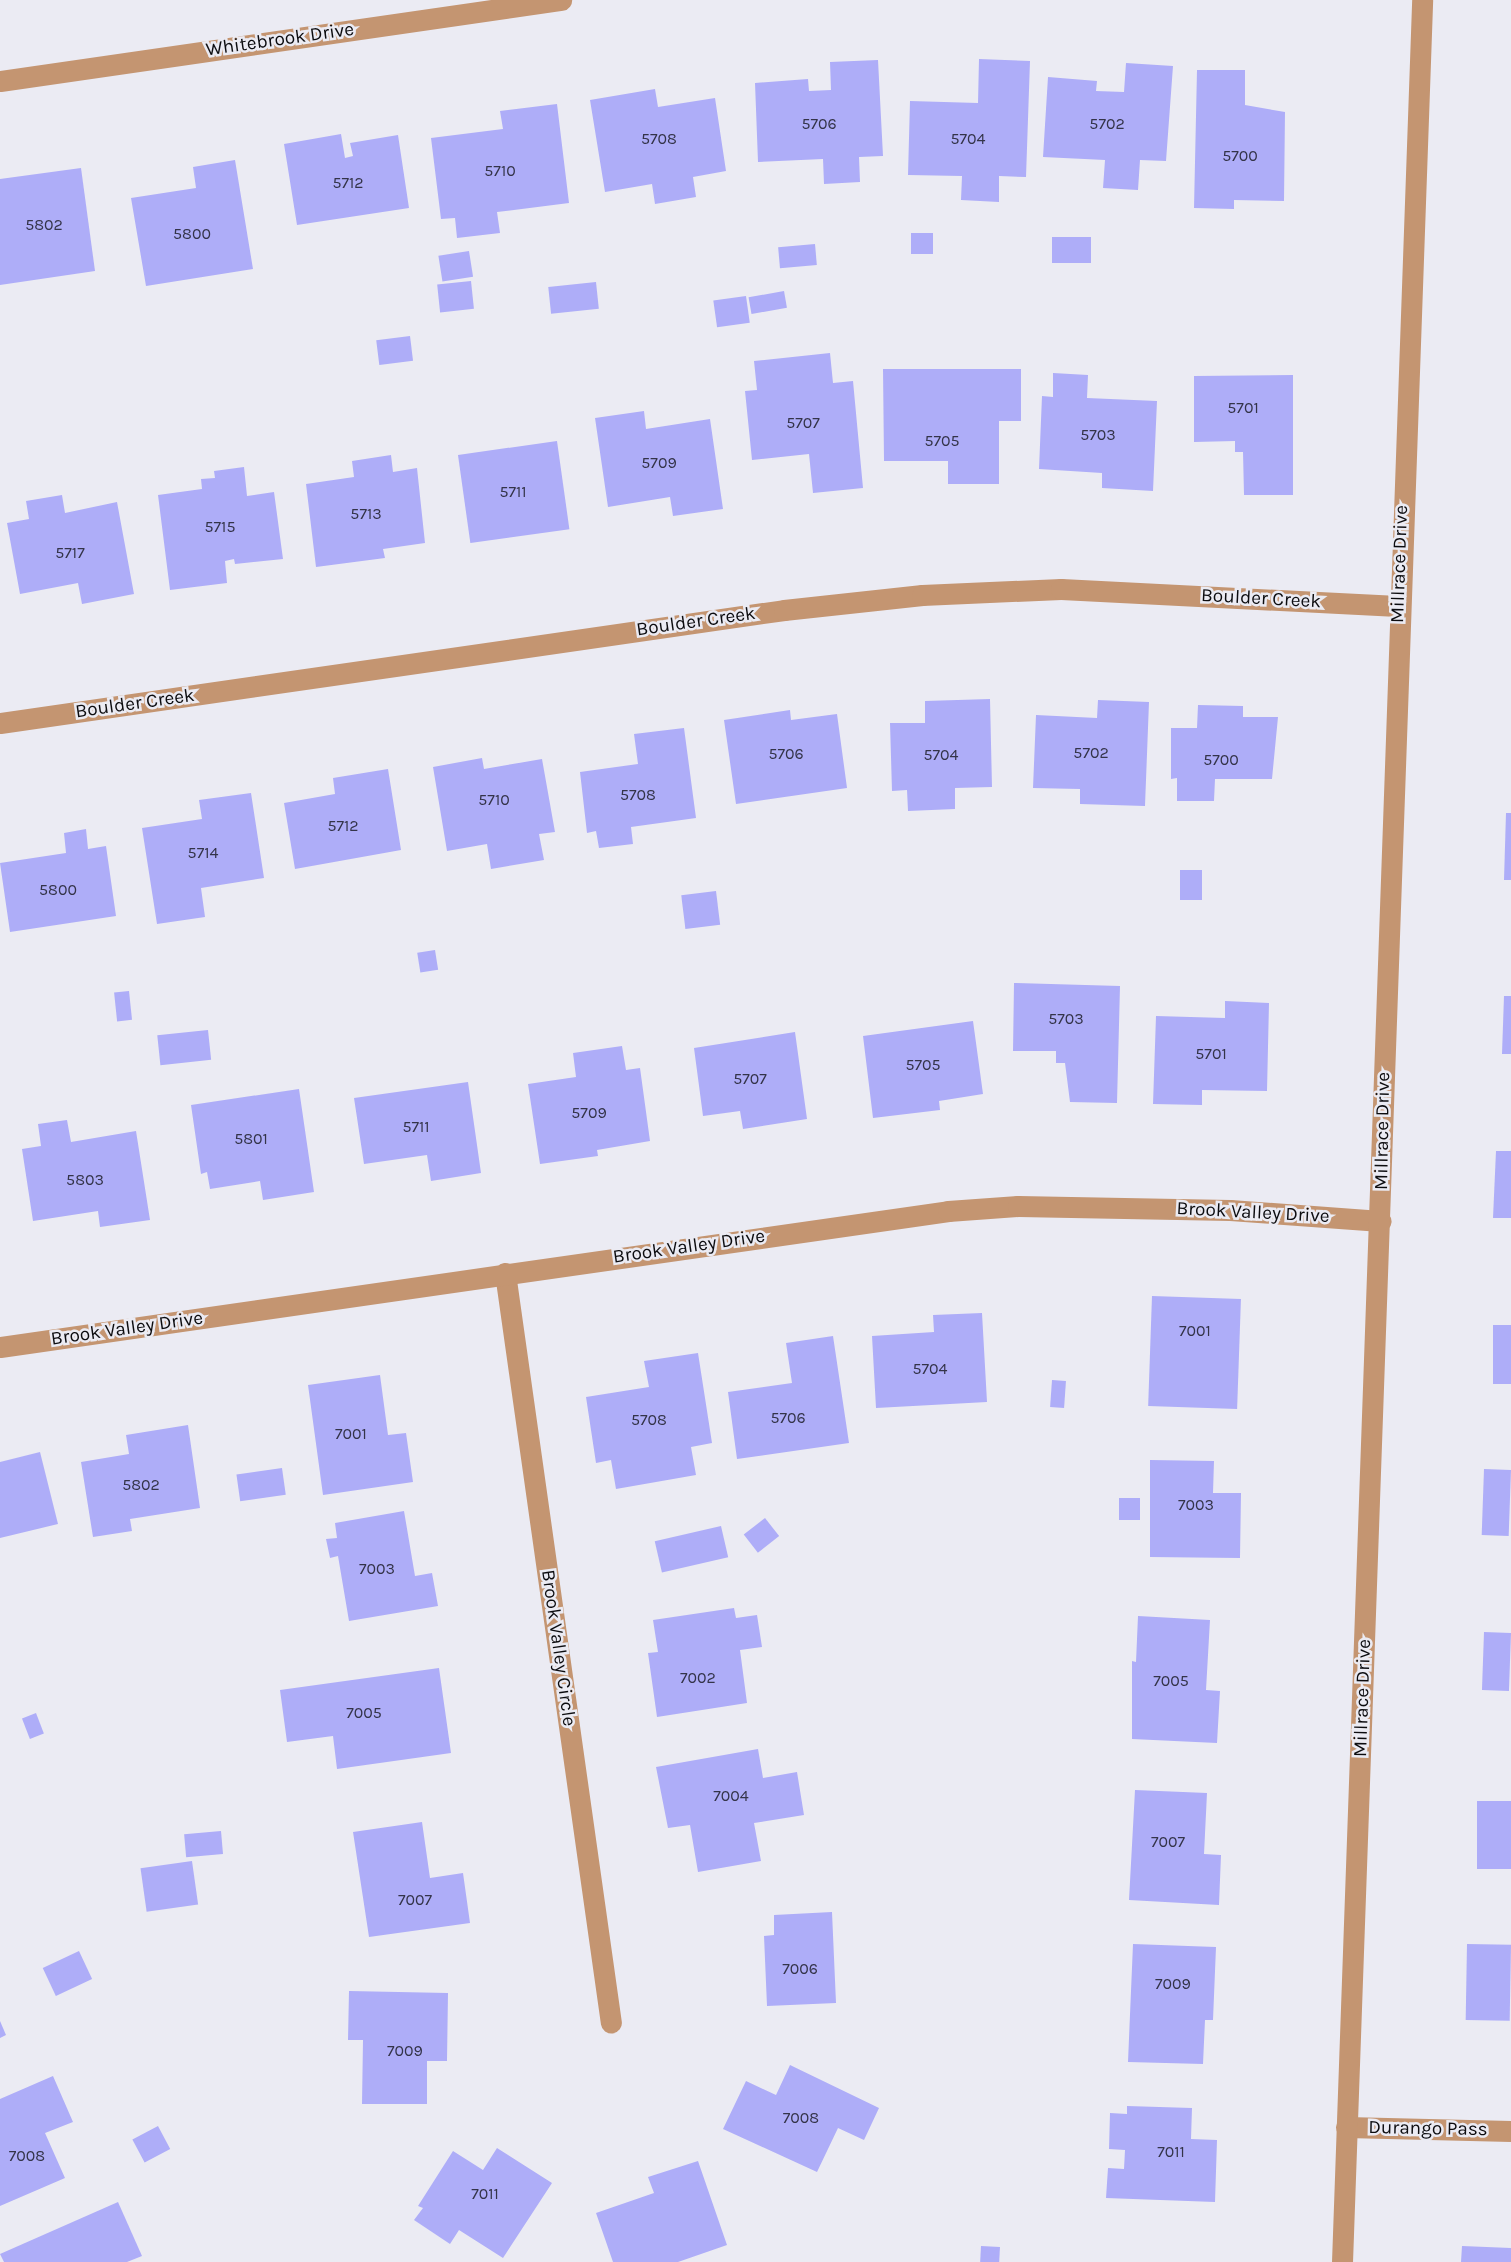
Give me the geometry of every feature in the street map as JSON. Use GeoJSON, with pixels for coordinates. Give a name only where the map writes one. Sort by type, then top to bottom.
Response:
{"type":"FeatureCollection","features":[{"type":"Feature","properties":{"kind":"street","name":"Whitebrook Drive"},"geometry":{"type":"LineString","coordinates":[[0,81],[561,0]]}},
{"type":"Feature","properties":{"kind":"street","name":"Millrace Drive"},"geometry":{"type":"LineString","coordinates":[[1342,2262],[1381,1221],[1398,606],[1422,0]]}},
{"type":"Feature","properties":{"kind":"street","name":"Boulder Creek"},"geometry":{"type":"LineString","coordinates":[[0,723],[784,610],[922,595],[1061,589],[1398,606]]}},
{"type":"Feature","properties":{"kind":"street","name":"Brook Valley Drive"},"geometry":{"type":"LineString","coordinates":[[0,1347],[876,1220],[1018,1206],[1230,1210],[1381,1221]]}},
{"type":"Feature","properties":{"kind":"street","name":"Brook Valley Circle"},"geometry":{"type":"LineString","coordinates":[[505,1273],[611,2023]]}},
{"type":"Feature","properties":{"kind":"street","name":"Durango Pass"},"geometry":{"type":"LineString","coordinates":[[1346,2127],[1511,2131]]}},
{"type":"Feature","properties":{"kind":"building"},"geometry":{"type":"Polygon","coordinates":[[[979,59],[1030,61],[1026,177],[999,176],[999,202],[961,200],[962,176],[908,175],[910,101],[978,103],[979,59]]]}},
{"type":"Feature","properties":{"kind":"building"},"geometry":{"type":"Polygon","coordinates":[[[878,60],[883,156],[859,157],[860,182],[824,184],[823,159],[758,162],[755,83],[808,79],[809,91],[831,90],[830,62],[878,60]]]}},
{"type":"Feature","properties":{"kind":"building"},"geometry":{"type":"Polygon","coordinates":[[[1126,63],[1173,66],[1166,161],[1140,160],[1138,190],[1103,188],[1105,160],[1043,157],[1048,77],[1097,81],[1096,91],[1124,92],[1126,63]]]}},
{"type":"Feature","properties":{"kind":"building"},"geometry":{"type":"Polygon","coordinates":[[[1197,70],[1245,70],[1245,105],[1285,112],[1284,201],[1234,200],[1234,209],[1194,208],[1197,70]]]}},
{"type":"Feature","properties":{"kind":"building"},"geometry":{"type":"Polygon","coordinates":[[[655,89],[658,107],[715,98],[726,171],[693,177],[696,197],[655,204],[652,184],[605,192],[590,100],[655,89]]]}},
{"type":"Feature","properties":{"kind":"building"},"geometry":{"type":"Polygon","coordinates":[[[557,104],[569,203],[497,212],[500,233],[457,238],[455,218],[441,219],[431,138],[503,129],[500,111],[557,104]]]}},
{"type":"Feature","properties":{"kind":"building"},"geometry":{"type":"Polygon","coordinates":[[[341,134],[345,158],[353,156],[350,143],[398,135],[409,208],[297,225],[284,144],[341,134]]]}},
{"type":"Feature","properties":{"kind":"building"},"geometry":{"type":"Polygon","coordinates":[[[235,160],[253,269],[146,286],[131,198],[196,188],[193,167],[235,160]]]}},
{"type":"Feature","properties":{"kind":"building"},"geometry":{"type":"Polygon","coordinates":[[[81,168],[95,271],[0,285],[0,179],[81,168]]]}},
{"type":"Feature","properties":{"kind":"building"},"geometry":{"type":"Polygon","coordinates":[[[911,233],[933,233],[933,254],[911,254],[911,233]]]}},
{"type":"Feature","properties":{"kind":"building"},"geometry":{"type":"Polygon","coordinates":[[[1052,237],[1091,237],[1091,263],[1052,263],[1052,237]]]}},
{"type":"Feature","properties":{"kind":"building"},"geometry":{"type":"Polygon","coordinates":[[[815,244],[817,265],[780,268],[778,247],[815,244]]]}},
{"type":"Feature","properties":{"kind":"building"},"geometry":{"type":"Polygon","coordinates":[[[469,251],[473,277],[442,282],[438,256],[469,251]]]}},
{"type":"Feature","properties":{"kind":"building"},"geometry":{"type":"Polygon","coordinates":[[[471,281],[474,309],[440,312],[437,285],[471,281]]]}},
{"type":"Feature","properties":{"kind":"building"},"geometry":{"type":"Polygon","coordinates":[[[596,282],[599,309],[551,314],[548,287],[596,282]]]}},
{"type":"Feature","properties":{"kind":"building"},"geometry":{"type":"Polygon","coordinates":[[[784,291],[787,308],[751,314],[749,297],[784,291]]]}},
{"type":"Feature","properties":{"kind":"building"},"geometry":{"type":"Polygon","coordinates":[[[746,296],[750,323],[717,327],[713,301],[746,296]]]}},
{"type":"Feature","properties":{"kind":"building"},"geometry":{"type":"Polygon","coordinates":[[[410,336],[413,361],[379,365],[376,340],[410,336]]]}},
{"type":"Feature","properties":{"kind":"building"},"geometry":{"type":"Polygon","coordinates":[[[830,353],[833,383],[853,381],[863,488],[813,493],[809,454],[752,460],[745,391],[757,390],[754,361],[830,353]]]}},
{"type":"Feature","properties":{"kind":"building"},"geometry":{"type":"Polygon","coordinates":[[[883,369],[1021,369],[1021,421],[999,421],[999,484],[948,484],[948,461],[884,461],[883,369]]]}},
{"type":"Feature","properties":{"kind":"building"},"geometry":{"type":"Polygon","coordinates":[[[1053,373],[1088,375],[1087,398],[1157,401],[1153,491],[1102,488],[1102,473],[1039,469],[1042,396],[1053,397],[1053,373]]]}},
{"type":"Feature","properties":{"kind":"building"},"geometry":{"type":"Polygon","coordinates":[[[1293,375],[1293,495],[1244,495],[1243,452],[1235,452],[1235,441],[1194,442],[1194,376],[1293,375]]]}},
{"type":"Feature","properties":{"kind":"building"},"geometry":{"type":"Polygon","coordinates":[[[644,411],[646,429],[710,419],[723,509],[673,516],[670,497],[608,507],[595,418],[644,411]]]}},
{"type":"Feature","properties":{"kind":"building"},"geometry":{"type":"Polygon","coordinates":[[[557,441],[569,529],[470,543],[458,455],[557,441]]]}},
{"type":"Feature","properties":{"kind":"building"},"geometry":{"type":"Polygon","coordinates":[[[391,455],[393,472],[417,468],[425,543],[383,549],[385,558],[316,567],[306,484],[354,477],[352,461],[391,455]]]}},
{"type":"Feature","properties":{"kind":"building"},"geometry":{"type":"Polygon","coordinates":[[[244,467],[247,496],[274,492],[283,559],[235,564],[234,559],[225,561],[227,583],[170,590],[158,495],[202,489],[201,479],[215,478],[214,471],[244,467]]]}},
{"type":"Feature","properties":{"kind":"building"},"geometry":{"type":"Polygon","coordinates":[[[62,495],[65,513],[117,502],[134,594],[82,604],[78,583],[20,594],[7,523],[29,519],[26,501],[62,495]]]}},
{"type":"Feature","properties":{"kind":"building"},"geometry":{"type":"Polygon","coordinates":[[[990,699],[992,787],[955,788],[955,809],[908,811],[907,790],[892,791],[890,723],[925,723],[925,701],[990,699]]]}},
{"type":"Feature","properties":{"kind":"building"},"geometry":{"type":"Polygon","coordinates":[[[1098,700],[1149,702],[1145,806],[1080,804],[1080,789],[1033,788],[1036,715],[1097,718],[1098,700]]]}},
{"type":"Feature","properties":{"kind":"building"},"geometry":{"type":"Polygon","coordinates":[[[1198,705],[1243,706],[1243,717],[1278,717],[1272,779],[1215,779],[1214,801],[1177,801],[1177,778],[1171,779],[1171,728],[1197,728],[1198,705]]]}},
{"type":"Feature","properties":{"kind":"building"},"geometry":{"type":"Polygon","coordinates":[[[790,710],[791,720],[837,714],[847,788],[736,804],[724,720],[790,710]]]}},
{"type":"Feature","properties":{"kind":"building"},"geometry":{"type":"Polygon","coordinates":[[[684,728],[696,818],[631,827],[633,844],[599,848],[596,831],[587,833],[580,772],[638,764],[634,734],[684,728]]]}},
{"type":"Feature","properties":{"kind":"building"},"geometry":{"type":"Polygon","coordinates":[[[482,758],[484,769],[542,759],[555,832],[539,834],[544,860],[491,869],[487,844],[447,851],[433,767],[482,758]]]}},
{"type":"Feature","properties":{"kind":"building"},"geometry":{"type":"Polygon","coordinates":[[[388,769],[401,850],[295,869],[284,803],[335,794],[333,778],[388,769]]]}},
{"type":"Feature","properties":{"kind":"building"},"geometry":{"type":"Polygon","coordinates":[[[251,793],[264,878],[201,888],[205,917],[157,924],[142,828],[202,819],[199,800],[251,793]]]}},
{"type":"Feature","properties":{"kind":"building"},"geometry":{"type":"Polygon","coordinates":[[[1506,813],[1511,813],[1511,880],[1504,880],[1506,813]]]}},
{"type":"Feature","properties":{"kind":"building"},"geometry":{"type":"Polygon","coordinates":[[[86,829],[88,849],[106,846],[116,916],[10,932],[0,863],[66,853],[64,833],[86,829]]]}},
{"type":"Feature","properties":{"kind":"building"},"geometry":{"type":"Polygon","coordinates":[[[1180,870],[1202,870],[1202,900],[1180,900],[1180,870]]]}},
{"type":"Feature","properties":{"kind":"building"},"geometry":{"type":"Polygon","coordinates":[[[716,891],[720,925],[685,929],[681,895],[716,891]]]}},
{"type":"Feature","properties":{"kind":"building"},"geometry":{"type":"Polygon","coordinates":[[[435,950],[438,970],[420,973],[417,953],[435,950]]]}},
{"type":"Feature","properties":{"kind":"building"},"geometry":{"type":"Polygon","coordinates":[[[1014,983],[1120,986],[1117,1103],[1070,1102],[1065,1063],[1056,1063],[1056,1051],[1013,1051],[1014,983]]]}},
{"type":"Feature","properties":{"kind":"building"},"geometry":{"type":"Polygon","coordinates":[[[129,991],[132,1020],[117,1021],[114,993],[129,991]]]}},
{"type":"Feature","properties":{"kind":"building"},"geometry":{"type":"Polygon","coordinates":[[[1504,996],[1511,996],[1511,1054],[1502,1054],[1504,996]]]}},
{"type":"Feature","properties":{"kind":"building"},"geometry":{"type":"Polygon","coordinates":[[[1225,1001],[1269,1003],[1267,1091],[1202,1090],[1202,1105],[1153,1104],[1156,1016],[1225,1018],[1225,1001]]]}},
{"type":"Feature","properties":{"kind":"building"},"geometry":{"type":"Polygon","coordinates":[[[973,1021],[983,1094],[939,1101],[940,1110],[873,1118],[863,1036],[973,1021]]]}},
{"type":"Feature","properties":{"kind":"building"},"geometry":{"type":"Polygon","coordinates":[[[208,1030],[211,1060],[160,1065],[157,1035],[208,1030]]]}},
{"type":"Feature","properties":{"kind":"building"},"geometry":{"type":"Polygon","coordinates":[[[795,1032],[807,1119],[743,1129],[740,1111],[703,1116],[694,1048],[795,1032]]]}},
{"type":"Feature","properties":{"kind":"building"},"geometry":{"type":"Polygon","coordinates":[[[622,1046],[626,1070],[640,1068],[650,1141],[597,1150],[598,1156],[540,1164],[528,1084],[576,1077],[573,1053],[622,1046]]]}},
{"type":"Feature","properties":{"kind":"building"},"geometry":{"type":"Polygon","coordinates":[[[468,1082],[481,1173],[431,1181],[427,1155],[364,1164],[354,1098],[468,1082]]]}},
{"type":"Feature","properties":{"kind":"building"},"geometry":{"type":"Polygon","coordinates":[[[299,1089],[314,1192],[263,1200],[260,1181],[210,1189],[207,1172],[201,1174],[191,1105],[299,1089]]]}},
{"type":"Feature","properties":{"kind":"building"},"geometry":{"type":"Polygon","coordinates":[[[67,1120],[71,1142],[136,1131],[150,1220],[100,1227],[98,1211],[33,1221],[22,1149],[41,1146],[38,1124],[67,1120]]]}},
{"type":"Feature","properties":{"kind":"building"},"geometry":{"type":"Polygon","coordinates":[[[1496,1151],[1511,1151],[1511,1218],[1493,1218],[1496,1151]]]}},
{"type":"Feature","properties":{"kind":"building"},"geometry":{"type":"Polygon","coordinates":[[[1152,1296],[1241,1299],[1237,1409],[1148,1406],[1152,1296]]]}},
{"type":"Feature","properties":{"kind":"building"},"geometry":{"type":"Polygon","coordinates":[[[982,1313],[987,1402],[876,1408],[872,1336],[934,1332],[933,1315],[982,1313]]]}},
{"type":"Feature","properties":{"kind":"building"},"geometry":{"type":"Polygon","coordinates":[[[1493,1325],[1511,1325],[1511,1384],[1493,1384],[1493,1325]]]}},
{"type":"Feature","properties":{"kind":"building"},"geometry":{"type":"Polygon","coordinates":[[[833,1336],[849,1443],[737,1459],[728,1392],[792,1383],[786,1343],[833,1336]]]}},
{"type":"Feature","properties":{"kind":"building"},"geometry":{"type":"Polygon","coordinates":[[[698,1353],[712,1443],[691,1447],[696,1475],[616,1489],[611,1460],[596,1463],[586,1397],[649,1387],[644,1361],[698,1353]]]}},
{"type":"Feature","properties":{"kind":"building"},"geometry":{"type":"Polygon","coordinates":[[[380,1375],[388,1435],[406,1433],[413,1482],[323,1495],[308,1385],[380,1375]]]}},
{"type":"Feature","properties":{"kind":"building"},"geometry":{"type":"Polygon","coordinates":[[[1052,1380],[1066,1381],[1064,1408],[1050,1407],[1052,1380]]]}},
{"type":"Feature","properties":{"kind":"building"},"geometry":{"type":"Polygon","coordinates":[[[188,1425],[200,1508],[130,1519],[132,1531],[93,1537],[81,1462],[129,1454],[126,1435],[188,1425]]]}},
{"type":"Feature","properties":{"kind":"building"},"geometry":{"type":"Polygon","coordinates":[[[40,1452],[58,1524],[0,1538],[0,1462],[40,1452]]]}},
{"type":"Feature","properties":{"kind":"building"},"geometry":{"type":"Polygon","coordinates":[[[1150,1460],[1214,1461],[1213,1493],[1241,1493],[1240,1558],[1150,1557],[1150,1460]]]}},
{"type":"Feature","properties":{"kind":"building"},"geometry":{"type":"Polygon","coordinates":[[[282,1468],[286,1495],[240,1501],[236,1474],[282,1468]]]}},
{"type":"Feature","properties":{"kind":"building"},"geometry":{"type":"Polygon","coordinates":[[[1484,1469],[1511,1470],[1509,1536],[1482,1535],[1484,1469]]]}},
{"type":"Feature","properties":{"kind":"building"},"geometry":{"type":"Polygon","coordinates":[[[1119,1498],[1140,1498],[1140,1520],[1119,1520],[1119,1498]]]}},
{"type":"Feature","properties":{"kind":"building"},"geometry":{"type":"Polygon","coordinates":[[[404,1511],[415,1576],[432,1573],[438,1606],[349,1621],[338,1556],[330,1558],[326,1539],[337,1538],[335,1523],[404,1511]]]}},
{"type":"Feature","properties":{"kind":"building"},"geometry":{"type":"Polygon","coordinates":[[[765,1518],[779,1536],[758,1553],[744,1535],[765,1518]]]}},
{"type":"Feature","properties":{"kind":"building"},"geometry":{"type":"Polygon","coordinates":[[[721,1526],[728,1557],[662,1572],[655,1541],[721,1526]]]}},
{"type":"Feature","properties":{"kind":"building"},"geometry":{"type":"Polygon","coordinates":[[[734,1608],[736,1618],[757,1615],[762,1647],[740,1650],[747,1703],[657,1717],[648,1653],[658,1652],[653,1620],[734,1608]]]}},
{"type":"Feature","properties":{"kind":"building"},"geometry":{"type":"Polygon","coordinates":[[[1138,1616],[1210,1620],[1206,1690],[1220,1691],[1217,1743],[1132,1739],[1132,1661],[1136,1662],[1138,1616]]]}},
{"type":"Feature","properties":{"kind":"building"},"geometry":{"type":"Polygon","coordinates":[[[1484,1632],[1511,1633],[1509,1691],[1482,1690],[1484,1632]]]}},
{"type":"Feature","properties":{"kind":"building"},"geometry":{"type":"Polygon","coordinates":[[[439,1668],[451,1753],[337,1769],[333,1736],[287,1742],[280,1690],[439,1668]]]}},
{"type":"Feature","properties":{"kind":"building"},"geometry":{"type":"Polygon","coordinates":[[[36,1713],[44,1734],[30,1739],[22,1718],[36,1713]]]}},
{"type":"Feature","properties":{"kind":"building"},"geometry":{"type":"Polygon","coordinates":[[[758,1749],[763,1778],[797,1772],[804,1815],[754,1823],[761,1861],[698,1872],[690,1825],[668,1828],[656,1767],[758,1749]]]}},
{"type":"Feature","properties":{"kind":"building"},"geometry":{"type":"Polygon","coordinates":[[[1135,1790],[1207,1793],[1204,1854],[1221,1855],[1219,1905],[1129,1900],[1135,1790]]]}},
{"type":"Feature","properties":{"kind":"building"},"geometry":{"type":"Polygon","coordinates":[[[1477,1801],[1511,1801],[1511,1869],[1477,1869],[1477,1801]]]}},
{"type":"Feature","properties":{"kind":"building"},"geometry":{"type":"Polygon","coordinates":[[[422,1822],[430,1878],[463,1873],[470,1923],[369,1937],[353,1832],[422,1822]]]}},
{"type":"Feature","properties":{"kind":"building"},"geometry":{"type":"Polygon","coordinates":[[[221,1831],[223,1854],[186,1857],[184,1834],[221,1831]]]}},
{"type":"Feature","properties":{"kind":"building"},"geometry":{"type":"Polygon","coordinates":[[[192,1861],[198,1905],[147,1912],[141,1868],[192,1861]]]}},
{"type":"Feature","properties":{"kind":"building"},"geometry":{"type":"Polygon","coordinates":[[[832,1912],[836,2003],[767,2006],[764,1936],[774,1935],[774,1915],[832,1912]]]}},
{"type":"Feature","properties":{"kind":"building"},"geometry":{"type":"Polygon","coordinates":[[[1133,1944],[1216,1947],[1213,2020],[1205,2020],[1203,2064],[1128,2062],[1133,1944]]]}},
{"type":"Feature","properties":{"kind":"building"},"geometry":{"type":"Polygon","coordinates":[[[1467,1944],[1511,1945],[1510,2021],[1466,2020],[1467,1944]]]}},
{"type":"Feature","properties":{"kind":"building"},"geometry":{"type":"Polygon","coordinates":[[[79,1951],[92,1979],[56,1996],[43,1968],[79,1951]]]}},
{"type":"Feature","properties":{"kind":"building"},"geometry":{"type":"Polygon","coordinates":[[[349,1991],[448,1993],[447,2061],[427,2061],[427,2104],[362,2104],[363,2040],[348,2040],[349,1991]]]}},
{"type":"Feature","properties":{"kind":"building"},"geometry":{"type":"Polygon","coordinates":[[[0,2021],[6,2035],[0,2038],[0,2021]]]}},
{"type":"Feature","properties":{"kind":"building"},"geometry":{"type":"Polygon","coordinates":[[[790,2065],[879,2108],[864,2140],[838,2128],[817,2172],[723,2129],[746,2081],[776,2095],[790,2065]]]}},
{"type":"Feature","properties":{"kind":"building"},"geometry":{"type":"Polygon","coordinates":[[[53,2076],[73,2122],[45,2133],[65,2178],[0,2206],[0,2099],[53,2076]]]}},
{"type":"Feature","properties":{"kind":"building"},"geometry":{"type":"Polygon","coordinates":[[[1127,2106],[1192,2108],[1191,2139],[1217,2140],[1215,2202],[1106,2198],[1108,2168],[1124,2169],[1125,2150],[1109,2149],[1110,2113],[1127,2114],[1127,2106]]]}},
{"type":"Feature","properties":{"kind":"building"},"geometry":{"type":"Polygon","coordinates":[[[158,2126],[170,2149],[145,2163],[132,2140],[158,2126]]]}},
{"type":"Feature","properties":{"kind":"building"},"geometry":{"type":"Polygon","coordinates":[[[497,2148],[552,2183],[503,2258],[459,2230],[450,2244],[414,2220],[423,2208],[418,2206],[453,2151],[483,2170],[497,2148]]]}},
{"type":"Feature","properties":{"kind":"building"},"geometry":{"type":"Polygon","coordinates":[[[698,2161],[727,2245],[678,2262],[613,2262],[596,2213],[654,2193],[648,2177],[698,2161]]]}},
{"type":"Feature","properties":{"kind":"building"},"geometry":{"type":"Polygon","coordinates":[[[118,2202],[142,2256],[127,2262],[4,2262],[0,2254],[118,2202]]]}},
{"type":"Feature","properties":{"kind":"building"},"geometry":{"type":"Polygon","coordinates":[[[981,2246],[1000,2247],[999,2262],[980,2262],[981,2246]]]}},
{"type":"Feature","properties":{"kind":"building"},"geometry":{"type":"Polygon","coordinates":[[[1462,2246],[1511,2248],[1511,2262],[1461,2262],[1462,2246]]]}}]}
